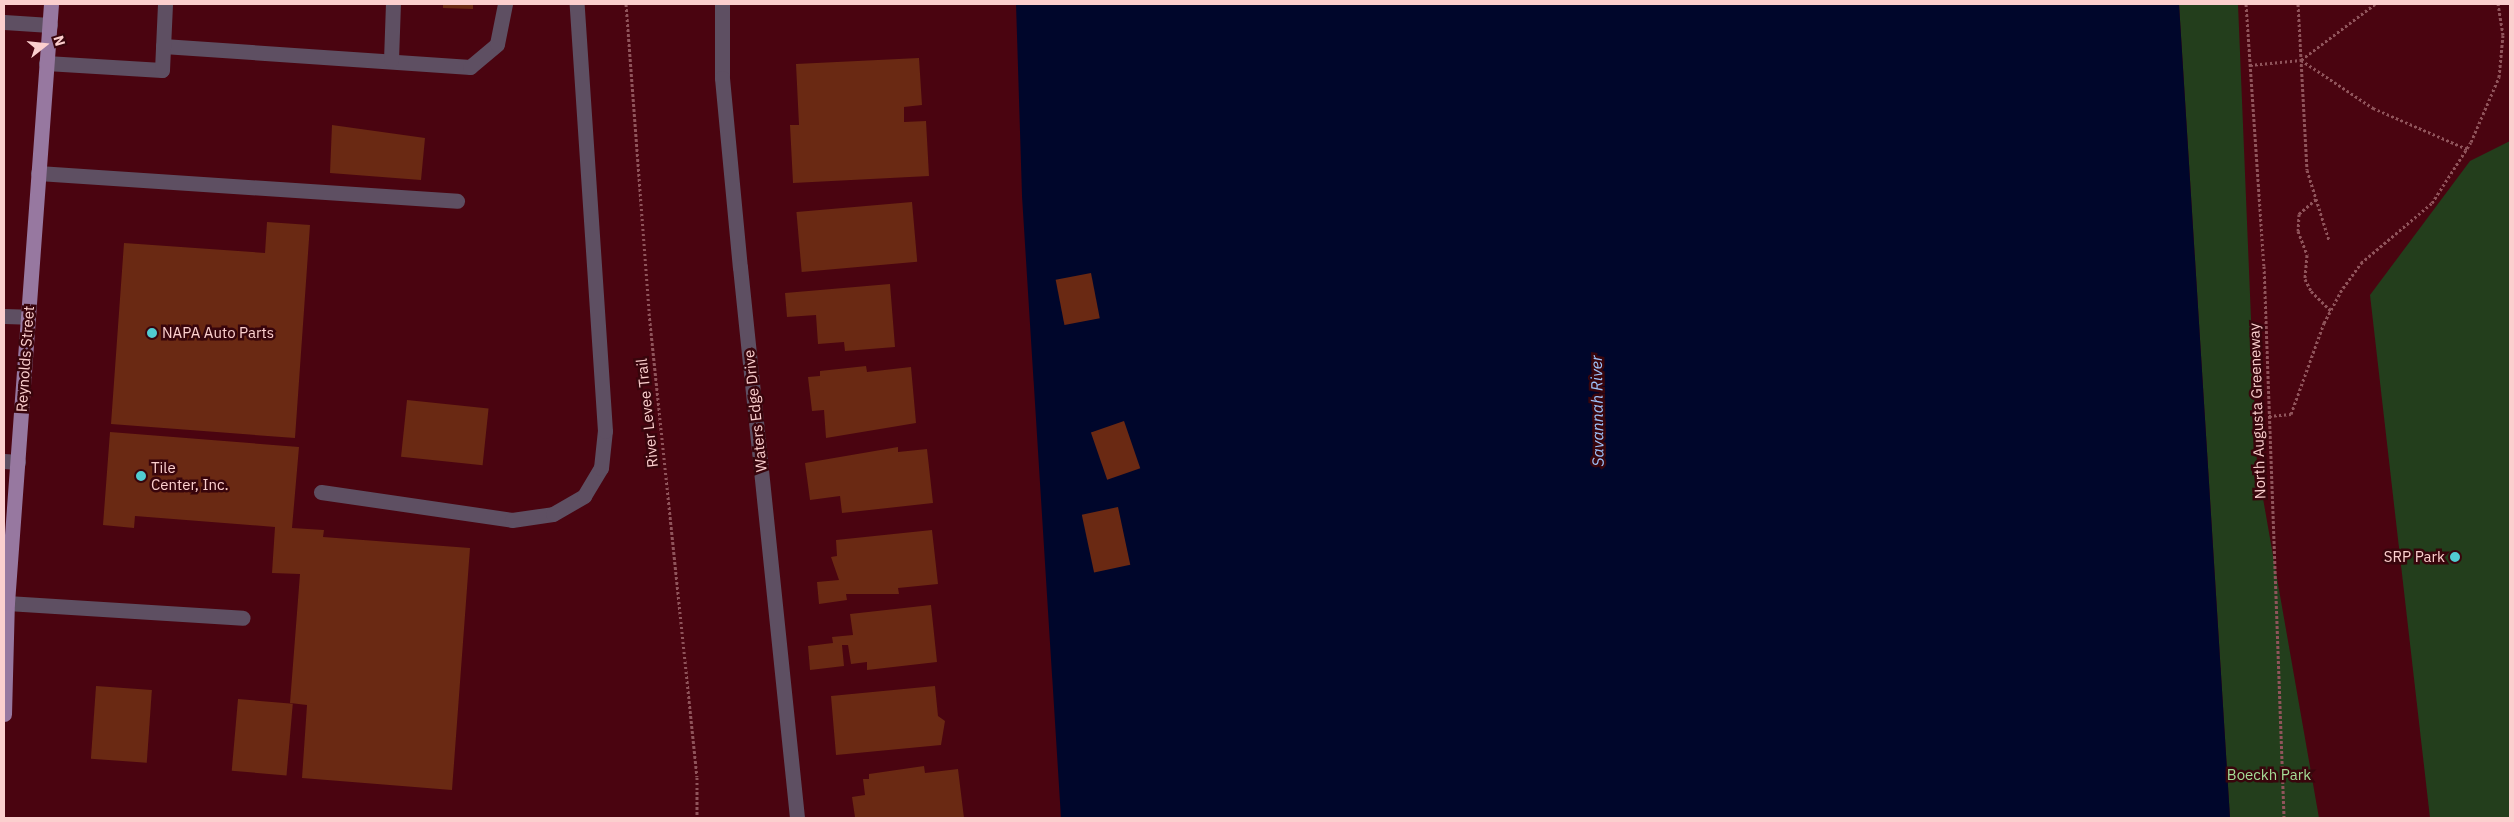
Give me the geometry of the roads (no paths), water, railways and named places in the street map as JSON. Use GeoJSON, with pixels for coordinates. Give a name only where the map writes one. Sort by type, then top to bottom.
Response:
{"type":"FeatureCollection","features":[{"type":"Feature","properties":{"kind":"main road","name":"Reynolds Street"},"geometry":{"type":"LineString","coordinates":[[4,714],[11,461],[28,317],[51,4]]}},
{"type":"Feature","properties":{"kind":"street"},"geometry":{"type":"LineString","coordinates":[[46,63],[162,70],[165,4]]}},
{"type":"Feature","properties":{"kind":"street"},"geometry":{"type":"LineString","coordinates":[[391,60],[393,4]]}},
{"type":"Feature","properties":{"kind":"street"},"geometry":{"type":"LineString","coordinates":[[163,46],[391,60],[470,67],[497,44],[505,4]]}},
{"type":"Feature","properties":{"kind":"street"},"geometry":{"type":"LineString","coordinates":[[321,492],[512,520],[553,514],[584,496],[601,468],[605,422],[577,4]]}},
{"type":"Feature","properties":{"kind":"street","name":"Waters Edge Drive"},"geometry":{"type":"LineString","coordinates":[[722,4],[722,78],[734,210],[797,818]]}},
{"type":"Feature","properties":{"kind":"street"},"geometry":{"type":"LineString","coordinates":[[4,22],[50,25]]}},
{"type":"Feature","properties":{"kind":"street"},"geometry":{"type":"LineString","coordinates":[[38,173],[457,201]]}},
{"type":"Feature","properties":{"kind":"street"},"geometry":{"type":"LineString","coordinates":[[4,316],[28,317]]}},
{"type":"Feature","properties":{"kind":"street"},"geometry":{"type":"LineString","coordinates":[[7,603],[243,618]]}},
{"type":"Feature","properties":{"kind":"water","name":"Savannah River"},"geometry":{"type":"Polygon","coordinates":[[[1016,4],[2179,4],[2230,818],[1061,818],[1022,196],[1016,4]]]}},
{"type":"Feature","properties":{"kind":"place","name":"NAPA Auto Parts"},"geometry":{"type":"Point","coordinates":[152,333]}},
{"type":"Feature","properties":{"kind":"place","name":"Tile Center, Inc."},"geometry":{"type":"Point","coordinates":[141,476]}},
{"type":"Feature","properties":{"kind":"place","name":"SRP Park"},"geometry":{"type":"Point","coordinates":[2455,557]}},
{"type":"Feature","properties":{"kind":"park label","name":"Boeckh Park"},"geometry":{"type":"Point","coordinates":[2269,775]}}]}
